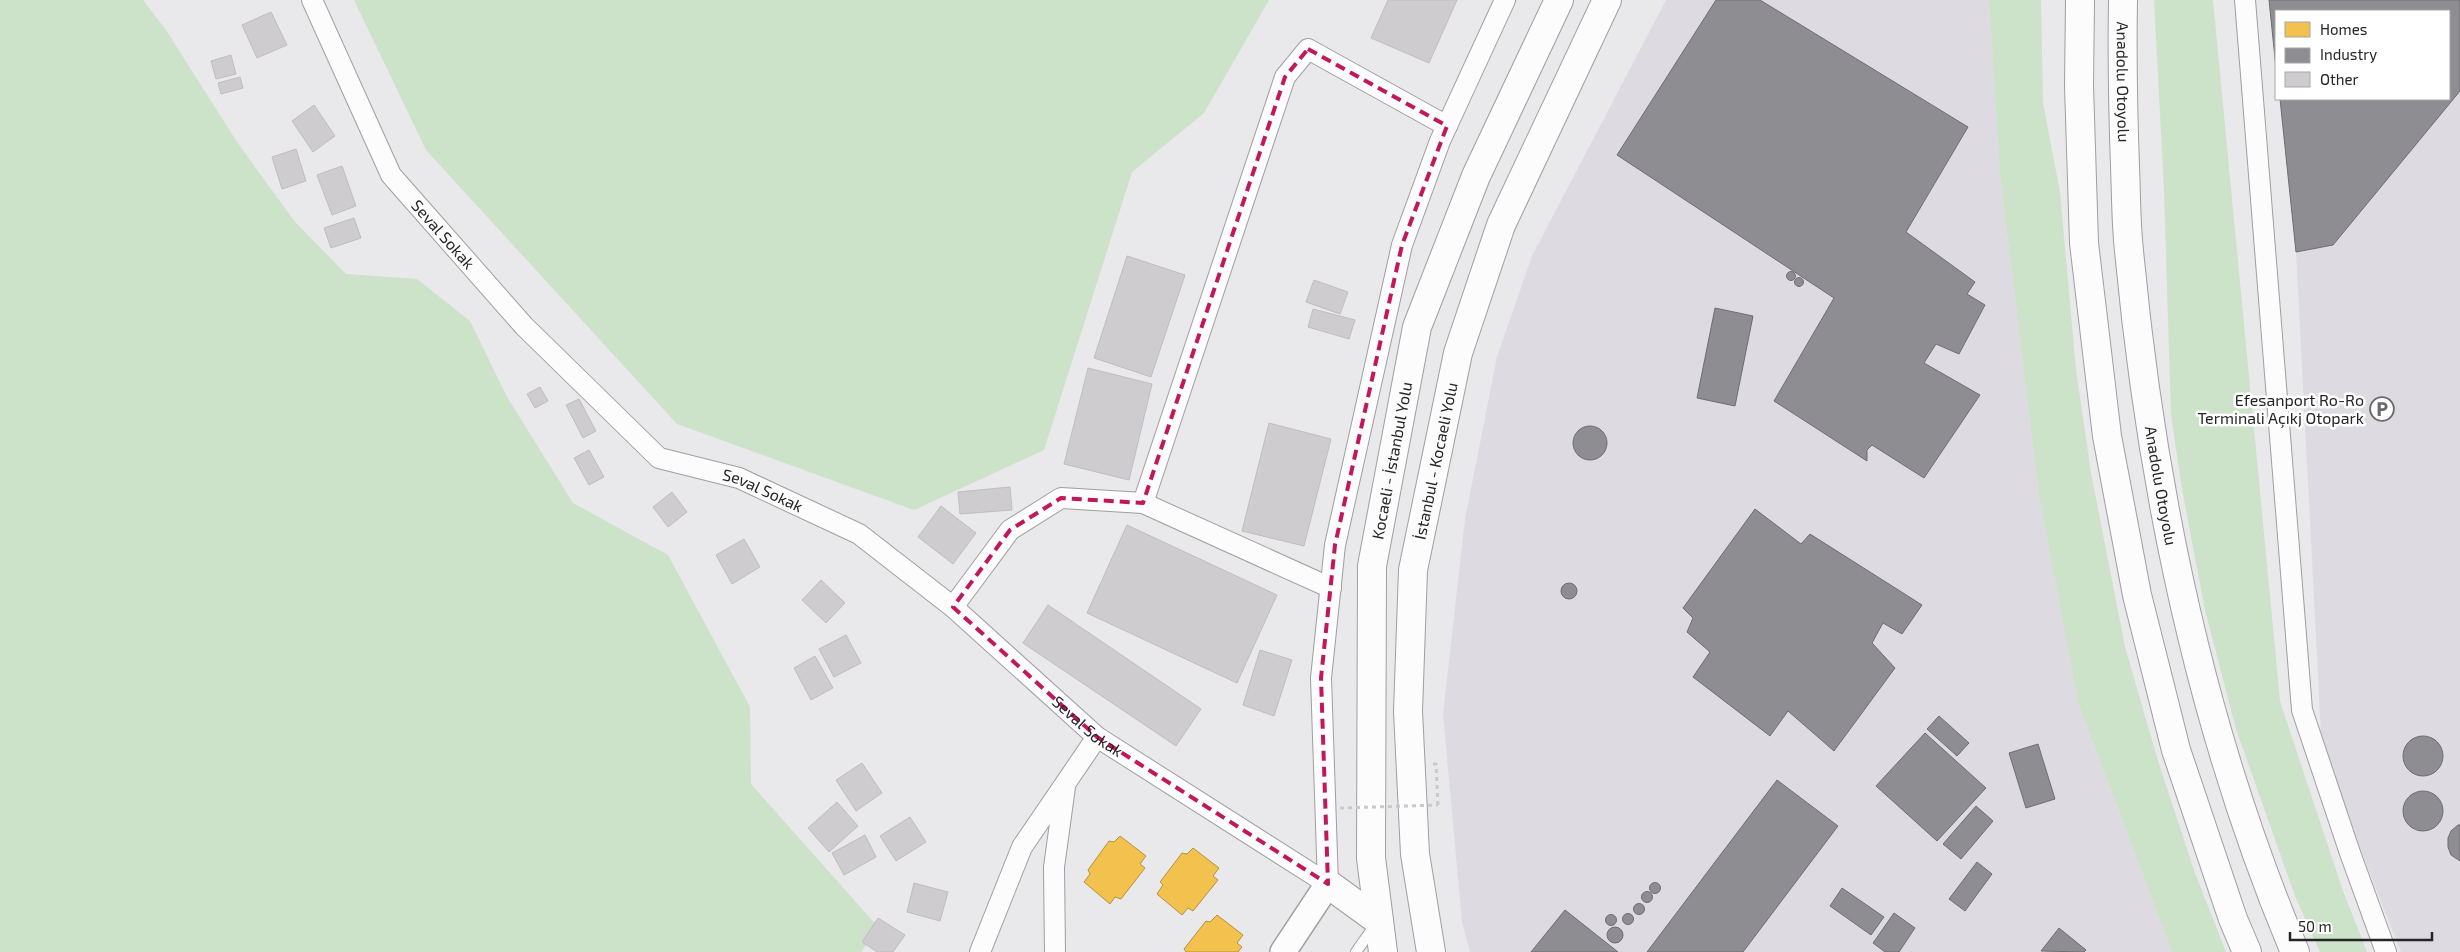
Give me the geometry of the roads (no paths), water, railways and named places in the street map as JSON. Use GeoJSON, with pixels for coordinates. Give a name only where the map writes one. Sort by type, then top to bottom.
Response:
{"type":"FeatureCollection","features":[{"type":"Feature","properties":{"kind":"highway","name":"Kocaeli - İstanbul Yolu"},"geometry":{"type":"LineString","coordinates":[[1383,952],[1371,858],[1372,566],[1417,327],[1476,176],[1559,0]]}},
{"type":"Feature","properties":{"kind":"highway","name":"İstanbul - Kocaeli Yolu"},"geometry":{"type":"LineString","coordinates":[[1431,952],[1415,854],[1408,711],[1413,570],[1458,353],[1498,234],[1607,0]]}},
{"type":"Feature","properties":{"kind":"highway"},"geometry":{"type":"LineString","coordinates":[[2080,0],[2079,86],[2084,243],[2106,436],[2137,595],[2176,750],[2233,919],[2248,952]]}},
{"type":"Feature","properties":{"kind":"highway","name":"Anadolu Otoyolu"},"geometry":{"type":"LineString","coordinates":[[2123,0],[2122,78],[2128,238],[2152,438],[2177,573],[2218,738],[2271,896],[2295,952]]}},
{"type":"Feature","properties":{"kind":"highway"},"geometry":{"type":"LineString","coordinates":[[1328,884],[1379,921]]}},
{"type":"Feature","properties":{"kind":"street","name":"Seval Sokak"},"geometry":{"type":"LineString","coordinates":[[312,0],[392,175],[524,326],[659,458],[739,478],[859,534],[953,608],[1097,738],[1328,884]]}},
{"type":"Feature","properties":{"kind":"street"},"geometry":{"type":"LineString","coordinates":[[1283,952],[1328,884],[1321,678],[1335,545],[1402,245],[1447,126],[1505,0]]}},
{"type":"Feature","properties":{"kind":"street"},"geometry":{"type":"LineString","coordinates":[[2245,0],[2302,710],[2350,853],[2386,952]]}},
{"type":"Feature","properties":{"kind":"street"},"geometry":{"type":"LineString","coordinates":[[1142,503],[1285,77],[1308,49],[1447,126]]}},
{"type":"Feature","properties":{"kind":"street"},"geometry":{"type":"LineString","coordinates":[[953,608],[1010,530],[1061,498],[1142,503],[1331,588]]}},
{"type":"Feature","properties":{"kind":"street"},"geometry":{"type":"LineString","coordinates":[[980,952],[1022,847],[1097,738]]}},
{"type":"Feature","properties":{"kind":"street"},"geometry":{"type":"LineString","coordinates":[[1055,952],[1054,867],[1065,784]]}},
{"type":"Feature","properties":{"kind":"lane"},"geometry":{"type":"LineString","coordinates":[[1356,952],[1379,921]]}},
{"type":"Feature","properties":{"kind":"place","name":"Efesanport Ro-Ro Terminali Açıkj Otopark"},"geometry":{"type":"Point","coordinates":[2382,409]}}]}
